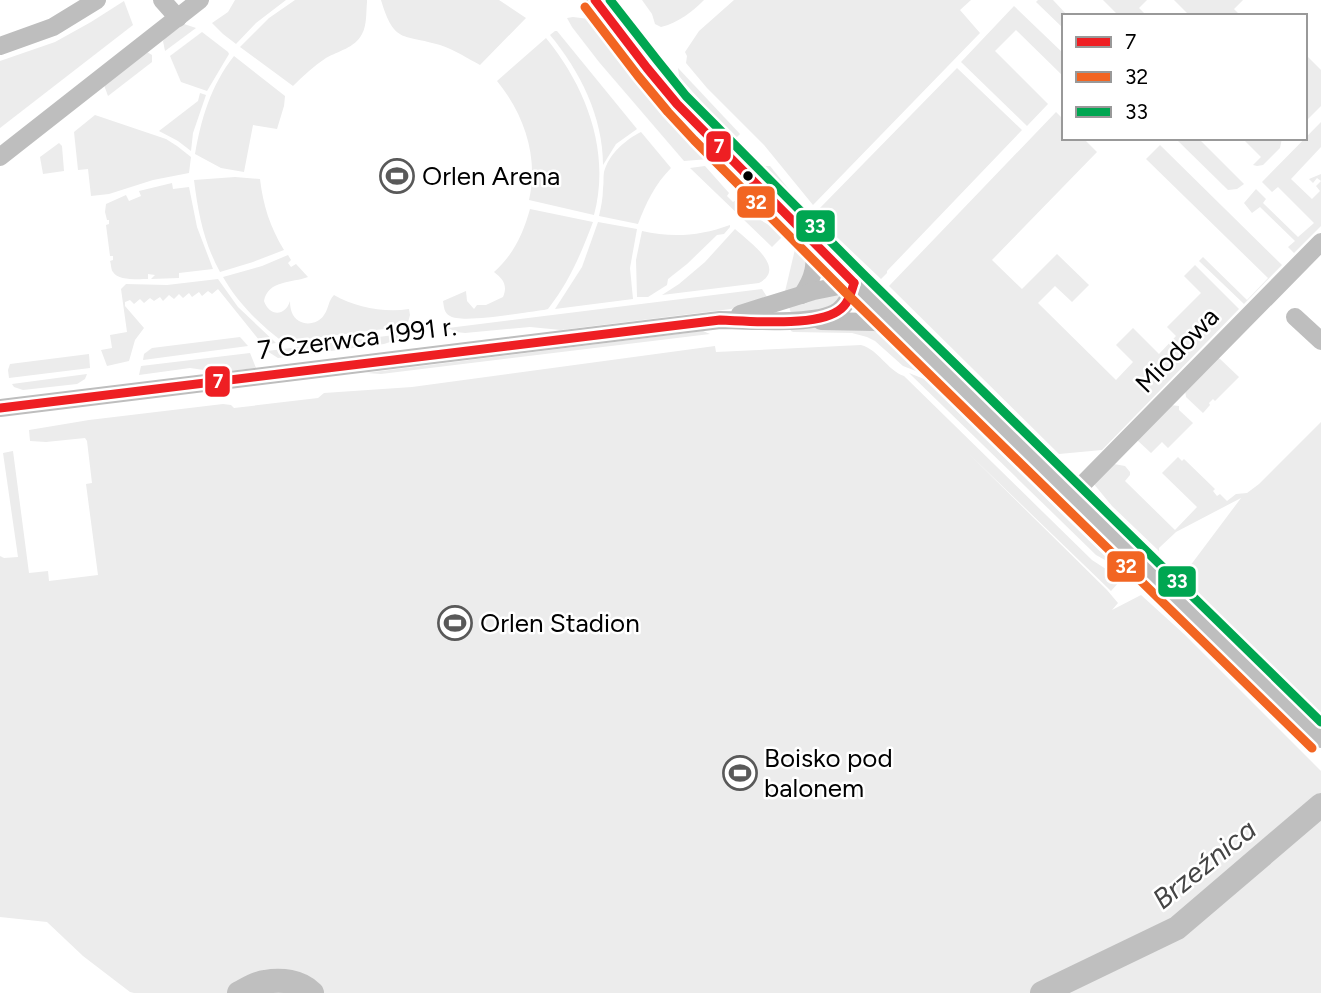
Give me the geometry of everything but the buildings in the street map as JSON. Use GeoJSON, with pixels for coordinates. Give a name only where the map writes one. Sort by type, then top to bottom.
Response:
{"type":"FeatureCollection","features":[{"type":"Feature","properties":{"kind":"street"},"geometry":{"type":"LineString","coordinates":[[0,46],[53,27],[97,0]]}},
{"type":"Feature","properties":{"kind":"street"},"geometry":{"type":"LineString","coordinates":[[162,0],[177,18]]}},
{"type":"Feature","properties":{"kind":"street"},"geometry":{"type":"LineString","coordinates":[[0,157],[200,0]]}},
{"type":"Feature","properties":{"kind":"street"},"geometry":{"type":"LineString","coordinates":[[595,0],[677,104],[854,283],[1321,739]]}},
{"type":"Feature","properties":{"kind":"street","name":"Miodowa"},"geometry":{"type":"LineString","coordinates":[[1071,496],[1321,242]]}},
{"type":"Feature","properties":{"kind":"street"},"geometry":{"type":"LineString","coordinates":[[802,295],[813,275],[815,244]]}},
{"type":"Feature","properties":{"kind":"street","name":"7 Czerwca 1991 r."},"geometry":{"type":"LineString","coordinates":[[720,320],[834,286],[854,283]]}},
{"type":"Feature","properties":{"kind":"street","name":"7 Czerwca 1991 r."},"geometry":{"type":"LineString","coordinates":[[0,408],[720,320],[786,321],[817,318],[833,314],[845,305],[854,283]]}},
{"type":"Feature","properties":{"kind":"street"},"geometry":{"type":"LineString","coordinates":[[1295,317],[1321,341]]}},
{"type":"Feature","properties":{"kind":"street"},"geometry":{"type":"LineString","coordinates":[[786,321],[876,322],[910,338]]}},
{"type":"Feature","properties":{"kind":"shaded area"},"geometry":{"type":"Polygon","coordinates":[[[235,0],[286,0],[256,23],[236,44],[212,23],[228,12],[235,0]]]}},
{"type":"Feature","properties":{"kind":"shaded area"},"geometry":{"type":"Polygon","coordinates":[[[295,0],[367,2],[365,27],[359,39],[322,61],[293,86],[240,47],[269,18],[295,0]]]}},
{"type":"Feature","properties":{"kind":"shaded area"},"geometry":{"type":"Polygon","coordinates":[[[381,0],[499,0],[526,18],[480,65],[445,47],[402,35],[391,24],[381,0]]]}},
{"type":"Feature","properties":{"kind":"shaded area"},"geometry":{"type":"Polygon","coordinates":[[[642,0],[704,0],[673,23],[661,27],[655,24],[652,14],[642,0]]]}},
{"type":"Feature","properties":{"kind":"shaded area"},"geometry":{"type":"Polygon","coordinates":[[[734,0],[971,0],[960,10],[980,33],[813,205],[764,145],[686,63],[685,52],[699,31],[734,0]]]}},
{"type":"Feature","properties":{"kind":"shaded area"},"geometry":{"type":"Polygon","coordinates":[[[1053,0],[1066,14],[1062,14],[1062,27],[1036,2],[1053,0]]]}},
{"type":"Feature","properties":{"kind":"shaded area"},"geometry":{"type":"Polygon","coordinates":[[[1103,0],[1147,0],[1139,8],[1145,14],[1117,14],[1103,0]]]}},
{"type":"Feature","properties":{"kind":"shaded area"},"geometry":{"type":"Polygon","coordinates":[[[1174,0],[1243,0],[1234,9],[1239,14],[1188,14],[1174,0]]]}},
{"type":"Feature","properties":{"kind":"shaded area"},"geometry":{"type":"Polygon","coordinates":[[[124,1],[133,25],[0,128],[0,61],[55,42],[124,1]]]}},
{"type":"Feature","properties":{"kind":"shaded area"},"geometry":{"type":"Polygon","coordinates":[[[1014,6],[1062,52],[1062,75],[1016,30],[995,51],[1048,104],[1027,126],[961,62],[1014,6]]]}},
{"type":"Feature","properties":{"kind":"shaded area"},"geometry":{"type":"Polygon","coordinates":[[[567,18],[589,19],[600,25],[652,93],[709,159],[684,161],[572,27],[567,18]]]}},
{"type":"Feature","properties":{"kind":"shaded area"},"geometry":{"type":"Polygon","coordinates":[[[184,24],[196,28],[165,51],[165,38],[184,24]]]}},
{"type":"Feature","properties":{"kind":"shaded area"},"geometry":{"type":"Polygon","coordinates":[[[555,31],[637,129],[616,144],[603,165],[594,112],[580,79],[550,35],[555,31]]]}},
{"type":"Feature","properties":{"kind":"shaded area"},"geometry":{"type":"Polygon","coordinates":[[[202,32],[229,54],[207,91],[181,82],[170,56],[202,32]]]}},
{"type":"Feature","properties":{"kind":"shaded area"},"geometry":{"type":"Polygon","coordinates":[[[546,38],[573,77],[591,121],[599,167],[594,215],[529,200],[532,168],[527,137],[515,107],[497,81],[546,38]]]}},
{"type":"Feature","properties":{"kind":"shaded area"},"geometry":{"type":"Polygon","coordinates":[[[147,52],[152,55],[152,62],[108,96],[104,85],[147,52]]]}},
{"type":"Feature","properties":{"kind":"shaded area"},"geometry":{"type":"Polygon","coordinates":[[[234,56],[285,96],[277,129],[253,125],[244,172],[221,168],[195,154],[208,103],[234,56]]]}},
{"type":"Feature","properties":{"kind":"shaded area"},"geometry":{"type":"Polygon","coordinates":[[[1307,56],[1321,70],[1321,106],[1307,120],[1307,56]]]}},
{"type":"Feature","properties":{"kind":"shaded area"},"geometry":{"type":"Polygon","coordinates":[[[678,68],[740,134],[735,139],[682,80],[678,68]]]}},
{"type":"Feature","properties":{"kind":"shaded area"},"geometry":{"type":"Polygon","coordinates":[[[957,68],[1022,130],[881,279],[821,222],[818,210],[957,68]]]}},
{"type":"Feature","properties":{"kind":"shaded area"},"geometry":{"type":"Polygon","coordinates":[[[200,93],[206,95],[193,133],[191,151],[159,131],[198,101],[200,93]]]}},
{"type":"Feature","properties":{"kind":"shaded area"},"geometry":{"type":"Polygon","coordinates":[[[1056,112],[1062,118],[1062,140],[1085,140],[1097,152],[992,260],[1022,289],[1057,254],[1089,285],[1072,302],[1055,286],[1038,303],[1116,380],[1133,362],[1116,345],[1133,328],[1159,354],[1176,336],[1167,327],[1201,293],[1184,276],[1195,265],[1239,309],[1102,450],[1059,454],[889,286],[1056,112]]]}},
{"type":"Feature","properties":{"kind":"shaded area"},"geometry":{"type":"Polygon","coordinates":[[[95,115],[166,139],[191,157],[189,173],[153,180],[109,194],[91,196],[88,169],[78,170],[74,132],[95,115]]]}},
{"type":"Feature","properties":{"kind":"shaded area"},"geometry":{"type":"Polygon","coordinates":[[[1321,122],[1321,147],[1291,179],[1312,199],[1320,191],[1316,186],[1321,181],[1321,226],[1294,253],[1288,247],[1295,241],[1260,207],[1252,213],[1244,203],[1256,189],[1266,199],[1263,203],[1298,237],[1314,223],[1278,187],[1272,192],[1262,182],[1303,140],[1307,140],[1307,136],[1321,122]]]}},
{"type":"Feature","properties":{"kind":"shaded area"},"geometry":{"type":"Polygon","coordinates":[[[641,132],[671,168],[652,194],[638,224],[599,216],[606,165],[618,148],[641,132]]]}},
{"type":"Feature","properties":{"kind":"shaded area"},"geometry":{"type":"Polygon","coordinates":[[[1177,140],[1200,140],[1244,184],[1237,189],[1228,190],[1177,140]]]}},
{"type":"Feature","properties":{"kind":"shaded area"},"geometry":{"type":"Polygon","coordinates":[[[1244,140],[1282,140],[1280,148],[1263,165],[1253,165],[1261,157],[1244,140]]]}},
{"type":"Feature","properties":{"kind":"shaded area"},"geometry":{"type":"Polygon","coordinates":[[[59,143],[62,146],[64,171],[43,174],[40,157],[59,143]]]}},
{"type":"Feature","properties":{"kind":"shaded area"},"geometry":{"type":"Polygon","coordinates":[[[1160,145],[1282,265],[1244,304],[1199,261],[1203,257],[1247,300],[1268,278],[1146,159],[1160,145]]]}},
{"type":"Feature","properties":{"kind":"shaded area"},"geometry":{"type":"Polygon","coordinates":[[[705,166],[729,193],[727,196],[733,202],[736,200],[752,215],[782,234],[772,247],[690,168],[705,166]]]}},
{"type":"Feature","properties":{"kind":"shaded area"},"geometry":{"type":"Polygon","coordinates":[[[770,166],[807,212],[803,216],[763,168],[770,166]]]}},
{"type":"Feature","properties":{"kind":"shaded area"},"geometry":{"type":"Polygon","coordinates":[[[1321,174],[1321,181],[1317,178],[1313,183],[1309,179],[1321,174]]]}},
{"type":"Feature","properties":{"kind":"shaded area"},"geometry":{"type":"Polygon","coordinates":[[[235,177],[260,179],[268,216],[284,250],[220,272],[202,228],[194,180],[235,177]]]}},
{"type":"Feature","properties":{"kind":"shaded area"},"geometry":{"type":"Polygon","coordinates":[[[172,183],[173,189],[189,187],[197,227],[213,269],[179,273],[179,278],[151,279],[155,275],[148,274],[148,279],[134,279],[116,275],[112,271],[110,261],[113,256],[110,256],[106,204],[126,195],[129,201],[141,196],[139,191],[172,183]]]}},
{"type":"Feature","properties":{"kind":"shaded area"},"geometry":{"type":"Polygon","coordinates":[[[530,209],[593,222],[574,267],[548,309],[467,319],[448,315],[443,301],[466,291],[467,301],[474,309],[477,305],[486,305],[503,297],[504,283],[494,272],[517,243],[530,209]]]}},
{"type":"Feature","properties":{"kind":"shaded area"},"geometry":{"type":"Polygon","coordinates":[[[598,222],[637,229],[630,268],[633,299],[555,309],[582,267],[598,222]]]}},
{"type":"Feature","properties":{"kind":"shaded area"},"geometry":{"type":"Polygon","coordinates":[[[817,222],[1075,474],[1064,472],[813,227],[817,222]]]}},
{"type":"Feature","properties":{"kind":"shaded area"},"geometry":{"type":"Polygon","coordinates":[[[730,225],[724,234],[717,235],[668,279],[667,285],[648,297],[637,297],[636,260],[642,231],[686,235],[730,225]]]}},
{"type":"Feature","properties":{"kind":"shaded area"},"geometry":{"type":"Polygon","coordinates":[[[735,229],[756,247],[768,262],[767,277],[759,283],[662,295],[705,262],[735,229]]]}},
{"type":"Feature","properties":{"kind":"shaded area"},"geometry":{"type":"Polygon","coordinates":[[[798,243],[808,254],[806,281],[784,296],[796,245],[798,243]]]}},
{"type":"Feature","properties":{"kind":"shaded area"},"geometry":{"type":"Polygon","coordinates":[[[288,255],[291,267],[296,264],[308,277],[282,283],[270,289],[264,301],[269,310],[281,312],[290,301],[290,307],[297,319],[302,323],[313,323],[324,315],[334,295],[370,308],[409,309],[407,326],[283,342],[235,296],[223,277],[288,255]]]}},
{"type":"Feature","properties":{"kind":"shaded area"},"geometry":{"type":"Polygon","coordinates":[[[218,279],[238,307],[276,343],[263,345],[218,289],[212,294],[208,291],[202,296],[199,292],[192,297],[189,293],[183,298],[179,294],[174,299],[169,295],[163,301],[160,297],[154,301],[150,298],[144,303],[140,299],[134,304],[130,300],[125,302],[125,306],[144,328],[135,340],[129,361],[107,366],[101,350],[112,348],[110,335],[127,332],[121,289],[126,284],[167,285],[218,279]]]}},
{"type":"Feature","properties":{"kind":"shaded area"},"geometry":{"type":"Polygon","coordinates":[[[762,289],[769,300],[731,309],[561,330],[530,327],[465,333],[448,328],[762,289]]]}},
{"type":"Feature","properties":{"kind":"shaded area"},"geometry":{"type":"Polygon","coordinates":[[[841,292],[833,305],[821,311],[791,313],[789,307],[841,292]]]}},
{"type":"Feature","properties":{"kind":"shaded area"},"geometry":{"type":"Polygon","coordinates":[[[789,325],[867,327],[890,334],[1084,526],[1079,526],[926,375],[903,366],[867,337],[852,333],[793,332],[789,325]]]}},
{"type":"Feature","properties":{"kind":"shaded area"},"geometry":{"type":"Polygon","coordinates":[[[703,331],[710,334],[381,374],[366,373],[703,331]]]}},
{"type":"Feature","properties":{"kind":"shaded area"},"geometry":{"type":"Polygon","coordinates":[[[402,334],[396,340],[384,344],[278,358],[267,351],[402,334]]]}},
{"type":"Feature","properties":{"kind":"shaded area"},"geometry":{"type":"Polygon","coordinates":[[[240,337],[248,346],[143,360],[144,354],[152,348],[240,337]]]}},
{"type":"Feature","properties":{"kind":"shaded area"},"geometry":{"type":"Polygon","coordinates":[[[861,345],[873,351],[904,376],[1092,560],[1120,581],[1111,591],[968,453],[1107,590],[1118,603],[1112,610],[1141,595],[1184,634],[1321,771],[1321,993],[134,993],[83,956],[47,922],[0,917],[0,556],[18,557],[3,453],[13,451],[29,573],[48,571],[49,581],[98,575],[86,484],[92,483],[87,441],[85,438],[30,441],[29,430],[223,404],[234,408],[318,398],[324,393],[412,387],[715,346],[716,352],[861,345]]]}},
{"type":"Feature","properties":{"kind":"shaded area"},"geometry":{"type":"Polygon","coordinates":[[[250,353],[256,368],[218,372],[190,368],[139,375],[141,366],[250,353]]]}},
{"type":"Feature","properties":{"kind":"shaded area"},"geometry":{"type":"Polygon","coordinates":[[[89,354],[90,368],[9,378],[10,364],[89,354]]]}},
{"type":"Feature","properties":{"kind":"shaded area"},"geometry":{"type":"Polygon","coordinates":[[[1218,358],[1239,377],[1215,401],[1213,399],[1209,403],[1203,413],[1186,397],[1185,390],[1218,358]]]}},
{"type":"Feature","properties":{"kind":"shaded area"},"geometry":{"type":"Polygon","coordinates":[[[909,373],[924,379],[1114,565],[1096,555],[909,373]]]}},
{"type":"Feature","properties":{"kind":"shaded area"},"geometry":{"type":"Polygon","coordinates":[[[87,374],[85,379],[77,384],[23,390],[12,384],[87,374]]]}},
{"type":"Feature","properties":{"kind":"shaded area"},"geometry":{"type":"Polygon","coordinates":[[[1170,405],[1179,406],[1179,410],[1193,423],[1168,448],[1162,442],[1151,453],[1136,439],[1170,405]]]}},
{"type":"Feature","properties":{"kind":"shaded area"},"geometry":{"type":"Polygon","coordinates":[[[1321,422],[1321,715],[1206,602],[1184,574],[1241,498],[1176,532],[1159,551],[1112,506],[1093,483],[1114,464],[1125,466],[1130,475],[1125,481],[1175,530],[1197,507],[1162,473],[1178,457],[1182,461],[1184,459],[1215,489],[1213,491],[1217,496],[1220,494],[1227,501],[1236,494],[1247,493],[1259,484],[1321,422]]]}},
{"type":"Feature","properties":{"kind":"shaded area"},"geometry":{"type":"Polygon","coordinates":[[[1113,513],[1156,554],[1151,555],[1143,550],[1107,514],[1113,513]]]}},
{"type":"Feature","properties":{"kind":"waterway","name":"Brzeźnica"},"geometry":{"type":"LineString","coordinates":[[1042,993],[1177,928],[1321,805]]}},
{"type":"Feature","properties":{"kind":"waterway","name":"Brzeźnica"},"geometry":{"type":"LineString","coordinates":[[239,993],[258,984],[277,981],[296,983],[312,993]]}},
{"type":"Feature","properties":{"kind":"transit line","name":"7"},"geometry":{"type":"LineString","coordinates":[[595,0],[677,104],[854,283]]}},
{"type":"Feature","properties":{"kind":"transit line","name":"33"},"geometry":{"type":"LineString","coordinates":[[610,0],[686,96],[863,274],[1321,722]]}},
{"type":"Feature","properties":{"kind":"transit line","name":"32"},"geometry":{"type":"LineString","coordinates":[[585,7],[638,76],[694,140],[845,292],[1312,748]]}},
{"type":"Feature","properties":{"kind":"transit line","name":"7"},"geometry":{"type":"LineString","coordinates":[[0,408],[720,320],[781,322],[814,319],[827,316],[844,306],[854,283]]}},
{"type":"Feature","properties":{"kind":"place","name":"Orlen Arena"},"geometry":{"type":"Point","coordinates":[397,176]}},
{"type":"Feature","properties":{"kind":"place","name":"Orlen Stadion"},"geometry":{"type":"Point","coordinates":[455,623]}},
{"type":"Feature","properties":{"kind":"place","name":"Boisko pod balonem"},"geometry":{"type":"Point","coordinates":[740,773]}}]}
